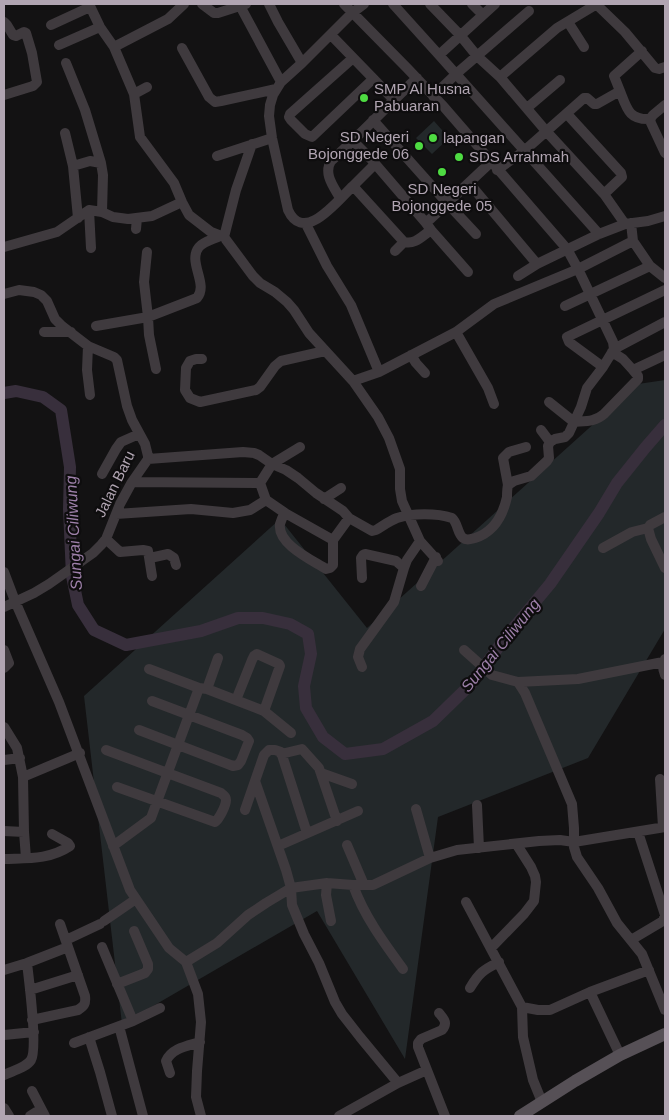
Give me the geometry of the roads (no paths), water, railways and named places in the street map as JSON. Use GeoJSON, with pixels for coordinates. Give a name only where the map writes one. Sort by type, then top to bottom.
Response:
{"type":"FeatureCollection","features":[{"type":"Feature","properties":{"kind":"main road"},"geometry":{"type":"LineString","coordinates":[[520,1116],[538,1109],[575,1081],[620,1055],[665,1034]]}},
{"type":"Feature","properties":{"kind":"street"},"geometry":{"type":"LineString","coordinates":[[114,47],[168,19],[184,4]]}},
{"type":"Feature","properties":{"kind":"street"},"geometry":{"type":"LineString","coordinates":[[202,4],[214,13],[242,4],[279,86]]}},
{"type":"Feature","properties":{"kind":"street"},"geometry":{"type":"LineString","coordinates":[[269,4],[302,63]]}},
{"type":"Feature","properties":{"kind":"street"},"geometry":{"type":"LineString","coordinates":[[344,4],[417,78],[567,250],[613,342],[613,350],[587,388],[569,433],[565,437],[550,442],[548,446],[549,458],[544,465],[531,476],[514,481],[508,485]]}},
{"type":"Feature","properties":{"kind":"street"},"geometry":{"type":"LineString","coordinates":[[364,4],[352,13],[279,86],[273,95],[269,116],[288,210],[291,217],[297,222],[306,224],[324,215],[375,164]]}},
{"type":"Feature","properties":{"kind":"street"},"geometry":{"type":"LineString","coordinates":[[393,4],[599,234]]}},
{"type":"Feature","properties":{"kind":"street"},"geometry":{"type":"LineString","coordinates":[[430,4],[477,56],[500,77],[604,194],[628,223],[633,241],[650,266],[665,278]]}},
{"type":"Feature","properties":{"kind":"street"},"geometry":{"type":"LineString","coordinates":[[472,4],[483,16]]}},
{"type":"Feature","properties":{"kind":"street"},"geometry":{"type":"LineString","coordinates":[[440,55],[496,4]]}},
{"type":"Feature","properties":{"kind":"street"},"geometry":{"type":"LineString","coordinates":[[500,77],[557,28],[596,4],[625,32],[655,68],[665,67]]}},
{"type":"Feature","properties":{"kind":"street"},"geometry":{"type":"LineString","coordinates":[[51,25],[89,6],[100,27],[114,47],[134,94],[140,137],[174,183],[189,215],[211,232],[222,237],[253,276],[287,302],[309,334],[353,381],[378,417],[389,438],[400,469],[402,501],[408,516],[420,541],[437,559],[422,586]]}},
{"type":"Feature","properties":{"kind":"street"},"geometry":{"type":"LineString","coordinates":[[433,96],[529,11]]}},
{"type":"Feature","properties":{"kind":"street"},"geometry":{"type":"LineString","coordinates":[[4,22],[13,35],[26,33],[37,82],[33,86],[4,95]]}},
{"type":"Feature","properties":{"kind":"street"},"geometry":{"type":"LineString","coordinates":[[568,22],[584,47]]}},
{"type":"Feature","properties":{"kind":"street"},"geometry":{"type":"LineString","coordinates":[[59,45],[100,27]]}},
{"type":"Feature","properties":{"kind":"street"},"geometry":{"type":"LineString","coordinates":[[331,35],[394,100]]}},
{"type":"Feature","properties":{"kind":"street"},"geometry":{"type":"LineString","coordinates":[[182,48],[209,97],[215,102],[279,86]]}},
{"type":"Feature","properties":{"kind":"street"},"geometry":{"type":"LineString","coordinates":[[642,51],[614,76],[631,114],[635,118],[650,119]]}},
{"type":"Feature","properties":{"kind":"street"},"geometry":{"type":"LineString","coordinates":[[353,58],[290,114],[291,120],[305,134],[312,137],[373,79]]}},
{"type":"Feature","properties":{"kind":"street"},"geometry":{"type":"LineString","coordinates":[[66,63],[85,110],[101,163],[103,175],[102,212]]}},
{"type":"Feature","properties":{"kind":"street"},"geometry":{"type":"LineString","coordinates":[[340,198],[329,177],[328,169],[332,161],[417,78]]}},
{"type":"Feature","properties":{"kind":"street"},"geometry":{"type":"LineString","coordinates":[[527,108],[560,80]]}},
{"type":"Feature","properties":{"kind":"street"},"geometry":{"type":"LineString","coordinates":[[134,94],[147,87]]}},
{"type":"Feature","properties":{"kind":"street"},"geometry":{"type":"LineString","coordinates":[[354,186],[404,242],[408,244],[413,243],[447,203],[468,183],[494,166],[524,151],[584,98],[597,104],[620,91]]}},
{"type":"Feature","properties":{"kind":"street"},"geometry":{"type":"LineString","coordinates":[[650,119],[665,105]]}},
{"type":"Feature","properties":{"kind":"street"},"geometry":{"type":"LineString","coordinates":[[567,114],[621,173],[622,177],[604,194]]}},
{"type":"Feature","properties":{"kind":"street"},"geometry":{"type":"LineString","coordinates":[[650,119],[665,153]]}},
{"type":"Feature","properties":{"kind":"street"},"geometry":{"type":"LineString","coordinates":[[373,120],[476,234]]}},
{"type":"Feature","properties":{"kind":"street"},"geometry":{"type":"LineString","coordinates":[[65,133],[73,166],[78,218]]}},
{"type":"Feature","properties":{"kind":"street"},"geometry":{"type":"LineString","coordinates":[[216,156],[272,138]]}},
{"type":"Feature","properties":{"kind":"street"},"geometry":{"type":"LineString","coordinates":[[353,141],[468,272]]}},
{"type":"Feature","properties":{"kind":"street"},"geometry":{"type":"LineString","coordinates":[[222,237],[252,144]]}},
{"type":"Feature","properties":{"kind":"street"},"geometry":{"type":"LineString","coordinates":[[73,166],[90,161],[101,163]]}},
{"type":"Feature","properties":{"kind":"street"},"geometry":{"type":"LineString","coordinates":[[468,183],[537,264]]}},
{"type":"Feature","properties":{"kind":"street"},"geometry":{"type":"LineString","coordinates":[[4,247],[57,232],[89,210],[102,212],[113,218],[128,219],[152,216],[182,202]]}},
{"type":"Feature","properties":{"kind":"street"},"geometry":{"type":"LineString","coordinates":[[89,210],[91,248]]}},
{"type":"Feature","properties":{"kind":"street"},"geometry":{"type":"LineString","coordinates":[[136,229],[137,218]]}},
{"type":"Feature","properties":{"kind":"street"},"geometry":{"type":"LineString","coordinates":[[518,276],[537,264],[599,234],[628,223],[664,219]]}},
{"type":"Feature","properties":{"kind":"street"},"geometry":{"type":"LineString","coordinates":[[306,224],[327,266],[352,305],[379,372]]}},
{"type":"Feature","properties":{"kind":"street"},"geometry":{"type":"LineString","coordinates":[[96,326],[148,317],[197,298],[201,293],[201,289],[196,265],[197,251],[202,244],[222,237]]}},
{"type":"Feature","properties":{"kind":"street"},"geometry":{"type":"LineString","coordinates":[[353,381],[379,372],[456,332],[494,304],[578,269],[633,241]]}},
{"type":"Feature","properties":{"kind":"street"},"geometry":{"type":"LineString","coordinates":[[395,251],[404,242]]}},
{"type":"Feature","properties":{"kind":"street"},"geometry":{"type":"LineString","coordinates":[[147,252],[144,282],[149,336],[156,369]]}},
{"type":"Feature","properties":{"kind":"street"},"geometry":{"type":"LineString","coordinates":[[565,306],[650,266]]}},
{"type":"Feature","properties":{"kind":"street","name":"Jalan Baru"},"geometry":{"type":"LineString","coordinates":[[4,294],[19,290],[41,295],[50,304],[55,319],[72,332],[88,349],[109,355],[117,360],[127,406],[145,444],[148,456],[148,459],[132,482],[106,539],[93,553],[49,584],[4,607]]}},
{"type":"Feature","properties":{"kind":"street"},"geometry":{"type":"LineString","coordinates":[[603,367],[569,342],[567,337],[604,321],[665,290]]}},
{"type":"Feature","properties":{"kind":"street"},"geometry":{"type":"LineString","coordinates":[[613,350],[665,322]]}},
{"type":"Feature","properties":{"kind":"street"},"geometry":{"type":"LineString","coordinates":[[44,332],[72,332]]}},
{"type":"Feature","properties":{"kind":"street"},"geometry":{"type":"LineString","coordinates":[[456,332],[488,388],[494,404]]}},
{"type":"Feature","properties":{"kind":"street"},"geometry":{"type":"LineString","coordinates":[[88,349],[87,370],[90,394]]}},
{"type":"Feature","properties":{"kind":"street"},"geometry":{"type":"LineString","coordinates":[[549,402],[574,422],[599,419],[638,378],[633,370],[613,350]]}},
{"type":"Feature","properties":{"kind":"street"},"geometry":{"type":"LineString","coordinates":[[202,358],[190,361],[186,368],[185,390],[190,398],[200,402],[256,390],[280,361],[325,351]]}},
{"type":"Feature","properties":{"kind":"street"},"geometry":{"type":"LineString","coordinates":[[411,355],[425,373]]}},
{"type":"Feature","properties":{"kind":"street"},"geometry":{"type":"LineString","coordinates":[[633,370],[665,355]]}},
{"type":"Feature","properties":{"kind":"street"},"geometry":{"type":"LineString","coordinates":[[541,430],[550,442]]}},
{"type":"Feature","properties":{"kind":"street"},"geometry":{"type":"LineString","coordinates":[[102,474],[121,442],[139,434]]}},
{"type":"Feature","properties":{"kind":"street"},"geometry":{"type":"LineString","coordinates":[[260,483],[272,464],[300,447]]}},
{"type":"Feature","properties":{"kind":"street"},"geometry":{"type":"LineString","coordinates":[[148,459],[243,452],[254,453],[286,470],[343,511],[349,518],[372,531],[399,517],[418,514],[448,516],[455,520],[466,540],[475,538],[490,530],[498,521],[507,496],[508,485],[503,458],[509,452],[526,447]]}},
{"type":"Feature","properties":{"kind":"street"},"geometry":{"type":"LineString","coordinates":[[132,482],[260,483]]}},
{"type":"Feature","properties":{"kind":"street"},"geometry":{"type":"LineString","coordinates":[[260,483],[266,500],[332,540]]}},
{"type":"Feature","properties":{"kind":"street"},"geometry":{"type":"LineString","coordinates":[[324,499],[342,488]]}},
{"type":"Feature","properties":{"kind":"street"},"geometry":{"type":"LineString","coordinates":[[116,514],[192,508],[233,513],[250,510],[266,500]]}},
{"type":"Feature","properties":{"kind":"street"},"geometry":{"type":"LineString","coordinates":[[285,513],[280,525],[282,535],[286,541],[297,551],[326,569],[333,565],[332,540],[349,518]]}},
{"type":"Feature","properties":{"kind":"street"},"geometry":{"type":"LineString","coordinates":[[603,548],[632,532],[648,528],[664,517]]}},
{"type":"Feature","properties":{"kind":"street"},"geometry":{"type":"LineString","coordinates":[[648,528],[651,539],[665,568]]}},
{"type":"Feature","properties":{"kind":"street"},"geometry":{"type":"LineString","coordinates":[[106,539],[120,552],[147,550],[152,576]]}},
{"type":"Feature","properties":{"kind":"street"},"geometry":{"type":"LineString","coordinates":[[362,668],[358,658],[360,649],[394,602],[407,560],[420,541]]}},
{"type":"Feature","properties":{"kind":"street"},"geometry":{"type":"LineString","coordinates":[[150,558],[179,551]]}},
{"type":"Feature","properties":{"kind":"street"},"geometry":{"type":"LineString","coordinates":[[168,554],[174,558],[176,565]]}},
{"type":"Feature","properties":{"kind":"street"},"geometry":{"type":"LineString","coordinates":[[362,578],[361,558],[365,554],[396,561],[404,568]]}},
{"type":"Feature","properties":{"kind":"street"},"geometry":{"type":"LineString","coordinates":[[4,572],[60,702],[127,883],[136,900],[169,948],[186,962],[198,994],[201,1022],[196,1097],[201,1116]]}},
{"type":"Feature","properties":{"kind":"street"},"geometry":{"type":"LineString","coordinates":[[4,650],[9,663],[4,668]]}},
{"type":"Feature","properties":{"kind":"street"},"geometry":{"type":"LineString","coordinates":[[464,650],[492,675],[518,682],[578,678],[664,661],[665,675]]}},
{"type":"Feature","properties":{"kind":"street"},"geometry":{"type":"LineString","coordinates":[[236,700],[256,654],[280,666],[264,710]]}},
{"type":"Feature","properties":{"kind":"street"},"geometry":{"type":"LineString","coordinates":[[113,846],[151,818],[189,716],[218,658]]}},
{"type":"Feature","properties":{"kind":"street"},"geometry":{"type":"LineString","coordinates":[[150,668],[264,710],[291,733]]}},
{"type":"Feature","properties":{"kind":"street"},"geometry":{"type":"LineString","coordinates":[[518,682],[525,693],[572,804],[574,842],[577,857],[598,888],[617,923],[642,954],[665,1010]]}},
{"type":"Feature","properties":{"kind":"street"},"geometry":{"type":"LineString","coordinates":[[139,730],[233,766],[238,766],[241,761],[248,741],[247,738],[152,701]]}},
{"type":"Feature","properties":{"kind":"street"},"geometry":{"type":"LineString","coordinates":[[5,729],[17,748],[24,777],[26,858]]}},
{"type":"Feature","properties":{"kind":"street"},"geometry":{"type":"LineString","coordinates":[[281,754],[302,749],[319,768],[337,820]]}},
{"type":"Feature","properties":{"kind":"street"},"geometry":{"type":"LineString","coordinates":[[106,750],[221,794],[225,796],[226,800],[220,817],[214,822],[117,787]]}},
{"type":"Feature","properties":{"kind":"street"},"geometry":{"type":"LineString","coordinates":[[245,810],[267,750],[281,752],[307,834]]}},
{"type":"Feature","properties":{"kind":"street"},"geometry":{"type":"LineString","coordinates":[[24,777],[80,753]]}},
{"type":"Feature","properties":{"kind":"street"},"geometry":{"type":"LineString","coordinates":[[4,760],[20,758]]}},
{"type":"Feature","properties":{"kind":"street"},"geometry":{"type":"LineString","coordinates":[[321,773],[352,784]]}},
{"type":"Feature","properties":{"kind":"street"},"geometry":{"type":"LineString","coordinates":[[186,962],[217,943],[248,915],[291,888],[327,884],[373,885],[430,858],[457,850],[560,840],[574,842],[664,827],[660,779]]}},
{"type":"Feature","properties":{"kind":"street"},"geometry":{"type":"LineString","coordinates":[[255,781],[291,888],[292,906],[304,934],[320,963],[336,1002],[342,1014],[355,1031],[398,1083]]}},
{"type":"Feature","properties":{"kind":"street"},"geometry":{"type":"LineString","coordinates":[[478,805],[479,848]]}},
{"type":"Feature","properties":{"kind":"street"},"geometry":{"type":"LineString","coordinates":[[416,809],[430,858]]}},
{"type":"Feature","properties":{"kind":"street"},"geometry":{"type":"LineString","coordinates":[[278,846],[358,811]]}},
{"type":"Feature","properties":{"kind":"street"},"geometry":{"type":"LineString","coordinates":[[4,831],[24,832]]}},
{"type":"Feature","properties":{"kind":"street"},"geometry":{"type":"LineString","coordinates":[[631,940],[663,920],[665,916],[638,832]]}},
{"type":"Feature","properties":{"kind":"street"},"geometry":{"type":"LineString","coordinates":[[4,859],[44,857],[70,846],[52,834]]}},
{"type":"Feature","properties":{"kind":"street"},"geometry":{"type":"LineString","coordinates":[[347,845],[367,915],[384,944],[403,969]]}},
{"type":"Feature","properties":{"kind":"street"},"geometry":{"type":"LineString","coordinates":[[491,948],[534,901],[535,876],[517,845]]}},
{"type":"Feature","properties":{"kind":"street"},"geometry":{"type":"LineString","coordinates":[[327,884],[326,895],[330,920]]}},
{"type":"Feature","properties":{"kind":"street"},"geometry":{"type":"LineString","coordinates":[[4,970],[27,963],[67,944],[136,900]]}},
{"type":"Feature","properties":{"kind":"street"},"geometry":{"type":"LineString","coordinates":[[466,902],[522,1007],[523,1037],[538,1109]]}},
{"type":"Feature","properties":{"kind":"street"},"geometry":{"type":"LineString","coordinates":[[32,1020],[78,1010],[86,1002],[60,924]]}},
{"type":"Feature","properties":{"kind":"street"},"geometry":{"type":"LineString","coordinates":[[117,984],[145,973],[148,969],[148,964],[134,931]]}},
{"type":"Feature","properties":{"kind":"street"},"geometry":{"type":"LineString","coordinates":[[102,947],[133,1021]]}},
{"type":"Feature","properties":{"kind":"street"},"geometry":{"type":"LineString","coordinates":[[470,988],[478,974],[499,962]]}},
{"type":"Feature","properties":{"kind":"street"},"geometry":{"type":"LineString","coordinates":[[4,1065],[4,1075],[25,1066],[33,1058],[34,1032],[27,963]]}},
{"type":"Feature","properties":{"kind":"street"},"geometry":{"type":"LineString","coordinates":[[522,1007],[550,1010],[590,992],[649,970]]}},
{"type":"Feature","properties":{"kind":"street"},"geometry":{"type":"LineString","coordinates":[[30,990],[78,976]]}},
{"type":"Feature","properties":{"kind":"street"},"geometry":{"type":"LineString","coordinates":[[590,992],[620,1055]]}},
{"type":"Feature","properties":{"kind":"street"},"geometry":{"type":"LineString","coordinates":[[74,1043],[133,1021],[160,1008]]}},
{"type":"Feature","properties":{"kind":"street"},"geometry":{"type":"LineString","coordinates":[[439,1013],[446,1024],[442,1030],[421,1039],[418,1047],[445,1116]]}},
{"type":"Feature","properties":{"kind":"street"},"geometry":{"type":"LineString","coordinates":[[119,1026],[143,1116]]}},
{"type":"Feature","properties":{"kind":"street"},"geometry":{"type":"LineString","coordinates":[[4,1035],[34,1032]]}},
{"type":"Feature","properties":{"kind":"street"},"geometry":{"type":"LineString","coordinates":[[89,1037],[112,1116]]}},
{"type":"Feature","properties":{"kind":"street"},"geometry":{"type":"LineString","coordinates":[[170,1072],[166,1061],[169,1055],[177,1050],[200,1042]]}},
{"type":"Feature","properties":{"kind":"street"},"geometry":{"type":"LineString","coordinates":[[339,1116],[351,1114],[398,1083],[427,1070]]}},
{"type":"Feature","properties":{"kind":"street"},"geometry":{"type":"LineString","coordinates":[[30,1116],[44,1113],[32,1091]]}},
{"type":"Feature","properties":{"kind":"street"},"geometry":{"type":"LineString","coordinates":[[4,1108],[9,1116]]}},
{"type":"Feature","properties":{"kind":"waterway","name":"Sungai Ciliwung"},"geometry":{"type":"LineString","coordinates":[[4,393],[16,391],[43,397],[61,410],[70,467],[69,509],[72,576],[78,605],[94,630],[126,645],[201,631],[238,618],[263,618],[290,624],[308,634],[311,654],[304,686],[306,708],[323,737],[345,754],[383,749],[433,721],[471,684],[506,637],[550,584],[599,513],[617,483],[665,425]]}},
{"type":"Feature","properties":{"kind":"place","name":"SMP Al Husna Pabuaran"},"geometry":{"type":"Point","coordinates":[364,98]}},
{"type":"Feature","properties":{"kind":"place","name":"lapangan"},"geometry":{"type":"Point","coordinates":[433,138]}},
{"type":"Feature","properties":{"kind":"place","name":"SD Negeri Bojonggede 06"},"geometry":{"type":"Point","coordinates":[419,146]}},
{"type":"Feature","properties":{"kind":"place","name":"SDS Arrahmah"},"geometry":{"type":"Point","coordinates":[459,157]}},
{"type":"Feature","properties":{"kind":"place","name":"SD Negeri Bojonggede 05"},"geometry":{"type":"Point","coordinates":[442,172]}}]}
